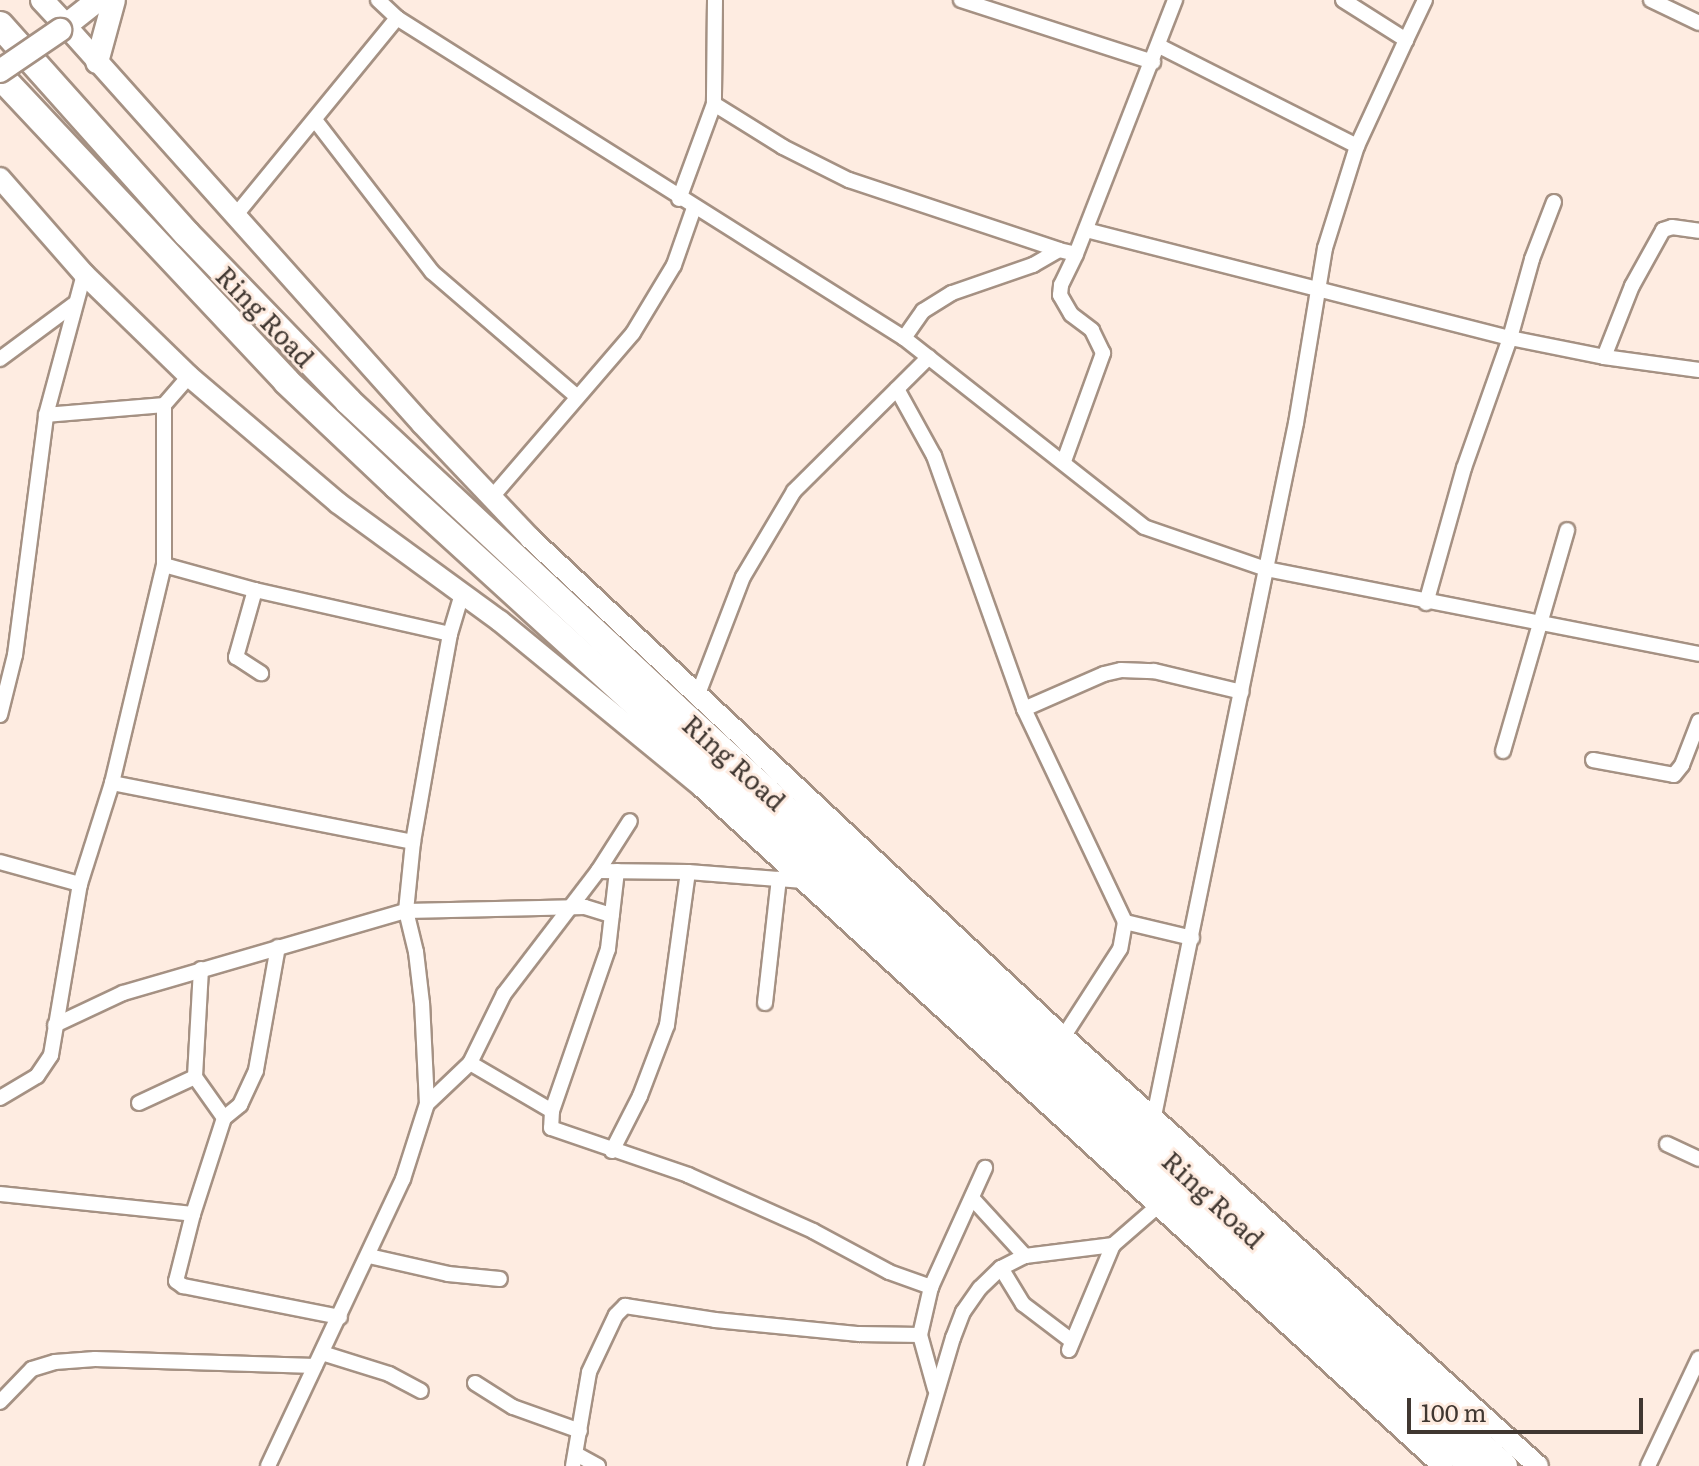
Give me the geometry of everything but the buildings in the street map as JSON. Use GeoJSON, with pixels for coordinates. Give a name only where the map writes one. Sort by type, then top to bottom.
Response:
{"type":"FeatureCollection","features":[{"type":"Feature","properties":{"kind":"highway","name":"Ring Road"},"geometry":{"type":"LineString","coordinates":[[0,25],[187,234],[348,401],[675,707],[1504,1466]]}},
{"type":"Feature","properties":{"kind":"highway","name":"Ring Road"},"geometry":{"type":"LineString","coordinates":[[0,73],[286,381],[397,486],[578,647],[1472,1466]]}},
{"type":"Feature","properties":{"kind":"main road"},"geometry":{"type":"LineString","coordinates":[[0,53],[58,15],[98,0]]}},
{"type":"Feature","properties":{"kind":"main road"},"geometry":{"type":"LineString","coordinates":[[97,62],[114,0]]}},
{"type":"Feature","properties":{"kind":"main road"},"geometry":{"type":"LineString","coordinates":[[0,73],[58,15]]}},
{"type":"Feature","properties":{"kind":"street"},"geometry":{"type":"LineString","coordinates":[[378,0],[397,18],[679,199],[904,338],[1144,527],[1266,569],[1426,603],[1699,654]]}},
{"type":"Feature","properties":{"kind":"street"},"geometry":{"type":"LineString","coordinates":[[679,199],[714,104],[715,0]]}},
{"type":"Feature","properties":{"kind":"street"},"geometry":{"type":"LineString","coordinates":[[961,0],[1153,62]]}},
{"type":"Feature","properties":{"kind":"street"},"geometry":{"type":"LineString","coordinates":[[1064,461],[1103,353],[1092,330],[1071,314],[1060,295],[1175,0]]}},
{"type":"Feature","properties":{"kind":"street"},"geometry":{"type":"LineString","coordinates":[[1343,0],[1406,40]]}},
{"type":"Feature","properties":{"kind":"street"},"geometry":{"type":"LineString","coordinates":[[1154,1116],[1242,692],[1325,248],[1357,146],[1425,0]]}},
{"type":"Feature","properties":{"kind":"street"},"geometry":{"type":"LineString","coordinates":[[1651,0],[1698,21]]}},
{"type":"Feature","properties":{"kind":"street"},"geometry":{"type":"LineString","coordinates":[[58,15],[235,216],[530,538],[1064,1036],[1538,1466]]}},
{"type":"Feature","properties":{"kind":"street"},"geometry":{"type":"LineString","coordinates":[[235,216],[397,18]]}},
{"type":"Feature","properties":{"kind":"street"},"geometry":{"type":"LineString","coordinates":[[1159,46],[1357,146]]}},
{"type":"Feature","properties":{"kind":"street"},"geometry":{"type":"LineString","coordinates":[[714,104],[783,147],[849,180],[1076,254]]}},
{"type":"Feature","properties":{"kind":"street"},"geometry":{"type":"LineString","coordinates":[[315,120],[432,272],[576,396]]}},
{"type":"Feature","properties":{"kind":"street"},"geometry":{"type":"LineString","coordinates":[[0,178],[84,274],[189,376],[338,503],[462,594],[702,787],[1443,1466]]}},
{"type":"Feature","properties":{"kind":"street"},"geometry":{"type":"LineString","coordinates":[[1426,603],[1464,468],[1510,338],[1532,259],[1554,202]]}},
{"type":"Feature","properties":{"kind":"street"},"geometry":{"type":"LineString","coordinates":[[492,497],[633,333],[674,265],[694,208]]}},
{"type":"Feature","properties":{"kind":"street"},"geometry":{"type":"LineString","coordinates":[[1604,357],[1632,286],[1663,230],[1672,227],[1699,231]]}},
{"type":"Feature","properties":{"kind":"street"},"geometry":{"type":"LineString","coordinates":[[1086,230],[1510,338],[1604,357],[1699,370]]}},
{"type":"Feature","properties":{"kind":"street"},"geometry":{"type":"LineString","coordinates":[[904,338],[933,303],[1033,265],[1059,250]]}},
{"type":"Feature","properties":{"kind":"street"},"geometry":{"type":"LineString","coordinates":[[0,715],[15,655],[46,415],[73,305],[84,274]]}},
{"type":"Feature","properties":{"kind":"street"},"geometry":{"type":"LineString","coordinates":[[0,359],[73,305]]}},
{"type":"Feature","properties":{"kind":"street"},"geometry":{"type":"LineString","coordinates":[[698,694],[743,577],[794,491],[929,357]]}},
{"type":"Feature","properties":{"kind":"street"},"geometry":{"type":"LineString","coordinates":[[0,1098],[37,1076],[45,1067],[80,884],[112,783],[164,565],[164,405],[189,376]]}},
{"type":"Feature","properties":{"kind":"street"},"geometry":{"type":"LineString","coordinates":[[897,389],[934,456],[1024,709],[1125,922],[1120,949],[1064,1036]]}},
{"type":"Feature","properties":{"kind":"street"},"geometry":{"type":"LineString","coordinates":[[46,415],[164,405]]}},
{"type":"Feature","properties":{"kind":"street"},"geometry":{"type":"LineString","coordinates":[[1503,751],[1567,530]]}},
{"type":"Feature","properties":{"kind":"street"},"geometry":{"type":"LineString","coordinates":[[164,565],[255,590],[450,634]]}},
{"type":"Feature","properties":{"kind":"street"},"geometry":{"type":"LineString","coordinates":[[255,590],[236,657],[261,673]]}},
{"type":"Feature","properties":{"kind":"street"},"geometry":{"type":"LineString","coordinates":[[268,1466],[403,1179],[427,1104],[422,1003],[416,952],[406,911],[413,842],[450,634],[462,594]]}},
{"type":"Feature","properties":{"kind":"street"},"geometry":{"type":"LineString","coordinates":[[1024,709],[1104,674],[1121,670],[1154,671],[1242,692]]}},
{"type":"Feature","properties":{"kind":"street"},"geometry":{"type":"LineString","coordinates":[[1593,760],[1674,775],[1682,765],[1699,721]]}},
{"type":"Feature","properties":{"kind":"street"},"geometry":{"type":"LineString","coordinates":[[112,783],[413,842]]}},
{"type":"Feature","properties":{"kind":"street"},"geometry":{"type":"LineString","coordinates":[[427,1104],[470,1063],[504,994],[598,871],[630,821]]}},
{"type":"Feature","properties":{"kind":"street"},"geometry":{"type":"LineString","coordinates":[[0,862],[80,884]]}},
{"type":"Feature","properties":{"kind":"street"},"geometry":{"type":"LineString","coordinates":[[598,871],[688,872],[804,881]]}},
{"type":"Feature","properties":{"kind":"street"},"geometry":{"type":"LineString","coordinates":[[617,871],[608,949],[552,1111],[551,1128],[688,1175],[750,1201],[889,1272],[931,1287]]}},
{"type":"Feature","properties":{"kind":"street"},"geometry":{"type":"LineString","coordinates":[[612,1151],[640,1096],[667,1025],[688,872]]}},
{"type":"Feature","properties":{"kind":"street"},"geometry":{"type":"LineString","coordinates":[[765,1003],[779,879]]}},
{"type":"Feature","properties":{"kind":"street"},"geometry":{"type":"LineString","coordinates":[[55,1025],[123,993],[406,911],[585,907],[612,915]]}},
{"type":"Feature","properties":{"kind":"street"},"geometry":{"type":"LineString","coordinates":[[1125,922],[1192,938]]}},
{"type":"Feature","properties":{"kind":"street"},"geometry":{"type":"LineString","coordinates":[[278,947],[256,1070],[240,1105],[224,1118],[193,1214],[176,1281],[183,1286],[340,1317]]}},
{"type":"Feature","properties":{"kind":"street"},"geometry":{"type":"LineString","coordinates":[[201,969],[195,1077],[224,1118]]}},
{"type":"Feature","properties":{"kind":"street"},"geometry":{"type":"LineString","coordinates":[[470,1063],[552,1111]]}},
{"type":"Feature","properties":{"kind":"street"},"geometry":{"type":"LineString","coordinates":[[139,1103],[195,1077]]}},
{"type":"Feature","properties":{"kind":"street"},"geometry":{"type":"LineString","coordinates":[[1667,1144],[1699,1159]]}},
{"type":"Feature","properties":{"kind":"street"},"geometry":{"type":"LineString","coordinates":[[935,1389],[920,1335],[931,1287],[985,1168]]}},
{"type":"Feature","properties":{"kind":"street"},"geometry":{"type":"LineString","coordinates":[[0,1194],[193,1214]]}},
{"type":"Feature","properties":{"kind":"street"},"geometry":{"type":"LineString","coordinates":[[972,1198],[1025,1256]]}},
{"type":"Feature","properties":{"kind":"street"},"geometry":{"type":"LineString","coordinates":[[1001,1268],[1023,1304],[1070,1346],[1113,1245],[1159,1205]]}},
{"type":"Feature","properties":{"kind":"street"},"geometry":{"type":"LineString","coordinates":[[915,1466],[935,1389],[963,1312],[980,1288],[1001,1268],[1025,1256],[1113,1245]]}},
{"type":"Feature","properties":{"kind":"street"},"geometry":{"type":"LineString","coordinates":[[369,1256],[448,1274],[500,1279]]}},
{"type":"Feature","properties":{"kind":"street"},"geometry":{"type":"LineString","coordinates":[[598,1466],[576,1460],[589,1372],[616,1315],[625,1306],[715,1320],[859,1334],[920,1335]]}},
{"type":"Feature","properties":{"kind":"street"},"geometry":{"type":"LineString","coordinates":[[1648,1466],[1699,1358]]}},
{"type":"Feature","properties":{"kind":"street"},"geometry":{"type":"LineString","coordinates":[[0,1402],[32,1369],[55,1362],[95,1359],[318,1360],[389,1374],[421,1391]]}},
{"type":"Feature","properties":{"kind":"street"},"geometry":{"type":"LineString","coordinates":[[475,1383],[513,1407],[580,1431]]}}]}
